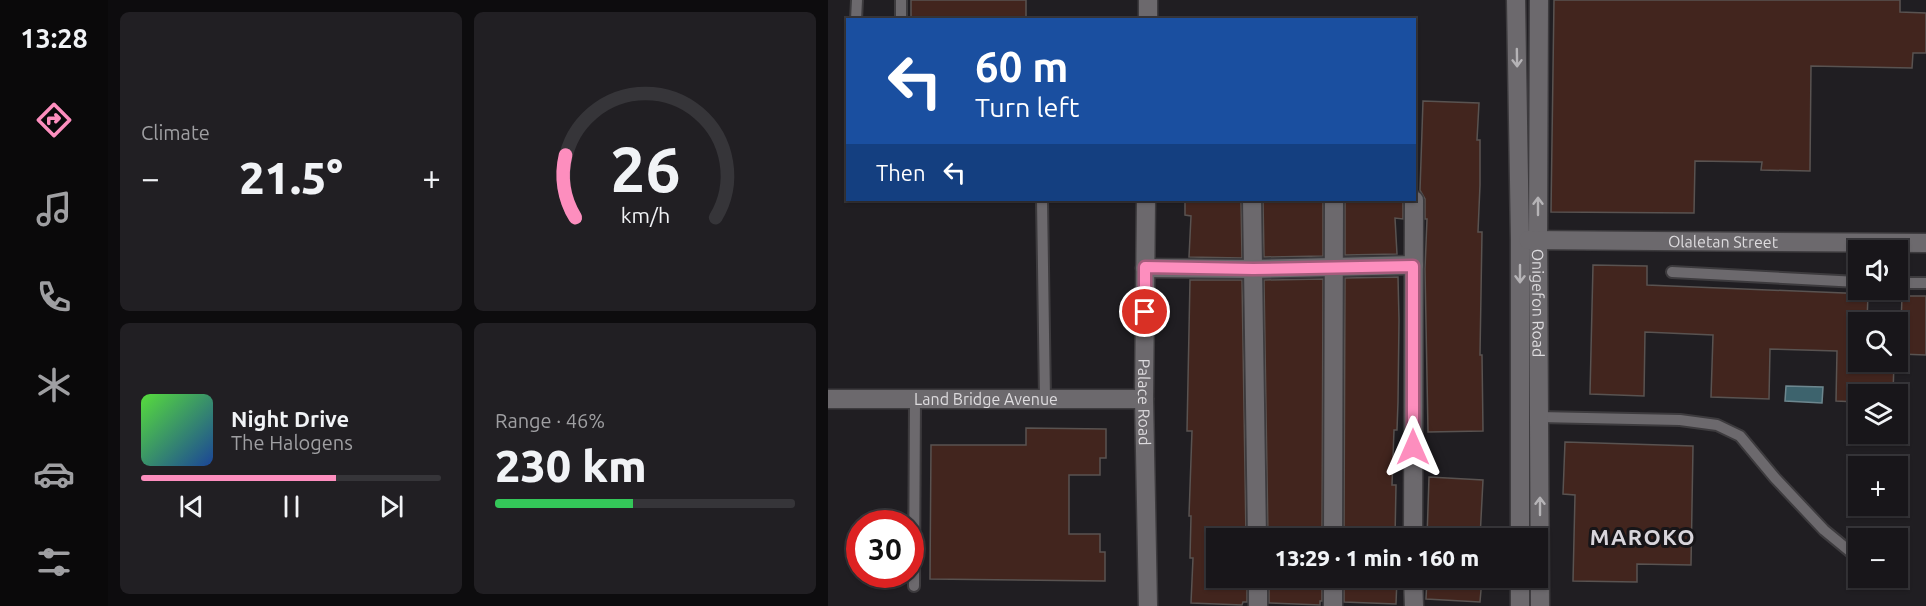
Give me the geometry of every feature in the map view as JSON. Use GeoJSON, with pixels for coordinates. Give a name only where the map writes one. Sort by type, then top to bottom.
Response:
{"type":"FeatureCollection","features":[{"type":"Feature","properties":{"kind":"street"},"geometry":{"type":"LineString","coordinates":[[1148,0],[1148,18]]}},
{"type":"Feature","properties":{"kind":"street","name":"Onigefon Road"},"geometry":{"type":"LineString","coordinates":[[1516,0],[1539,417],[1540,606]]}},
{"type":"Feature","properties":{"kind":"street","name":"Onigefon Road"},"geometry":{"type":"LineString","coordinates":[[1520,528],[1539,0]]}},
{"type":"Feature","properties":{"kind":"street","name":"Palace Road"},"geometry":{"type":"LineString","coordinates":[[1146,201],[1144,399],[1148,606]]}},
{"type":"Feature","properties":{"kind":"street"},"geometry":{"type":"LineString","coordinates":[[1252,201],[1257,528]]}},
{"type":"Feature","properties":{"kind":"street"},"geometry":{"type":"LineString","coordinates":[[1333,528],[1334,201]]}},
{"type":"Feature","properties":{"kind":"street"},"geometry":{"type":"LineString","coordinates":[[1413,528],[1414,201]]}},
{"type":"Feature","properties":{"kind":"street","name":"Olaletan Street"},"geometry":{"type":"LineString","coordinates":[[1529,240],[1926,243]]}},
{"type":"Feature","properties":{"kind":"street"},"geometry":{"type":"LineString","coordinates":[[1145,267],[1253,269],[1413,266]]}},
{"type":"Feature","properties":{"kind":"street","name":"Land Bridge Avenue"},"geometry":{"type":"LineString","coordinates":[[828,399],[1144,399]]}},
{"type":"Feature","properties":{"kind":"street"},"geometry":{"type":"LineString","coordinates":[[1258,588],[1258,606]]}},
{"type":"Feature","properties":{"kind":"street"},"geometry":{"type":"LineString","coordinates":[[1333,588],[1333,606]]}},
{"type":"Feature","properties":{"kind":"street"},"geometry":{"type":"LineString","coordinates":[[1413,588],[1414,606]]}},
{"type":"Feature","properties":{"kind":"street"},"geometry":{"type":"LineString","coordinates":[[1520,588],[1520,606]]}},
{"type":"Feature","properties":{"kind":"lane"},"geometry":{"type":"LineString","coordinates":[[856,18],[857,0]]}},
{"type":"Feature","properties":{"kind":"lane"},"geometry":{"type":"LineString","coordinates":[[901,0],[901,18]]}},
{"type":"Feature","properties":{"kind":"lane"},"geometry":{"type":"LineString","coordinates":[[1042,201],[1045,399]]}},
{"type":"Feature","properties":{"kind":"lane"},"geometry":{"type":"LineString","coordinates":[[1672,272],[1848,281]]}},
{"type":"Feature","properties":{"kind":"lane"},"geometry":{"type":"LineString","coordinates":[[1908,283],[1926,283]]}},
{"type":"Feature","properties":{"kind":"lane"},"geometry":{"type":"LineString","coordinates":[[914,510],[915,399]]}},
{"type":"Feature","properties":{"kind":"lane"},"geometry":{"type":"LineString","coordinates":[[1539,417],[1680,420],[1717,425],[1740,436],[1775,478],[1824,530],[1848,550]]}},
{"type":"Feature","properties":{"kind":"water"},"geometry":{"type":"Polygon","coordinates":[[[1786,386],[1823,387],[1822,403],[1785,401],[1786,386]]]}},
{"type":"Feature","properties":{"kind":"building"},"geometry":{"type":"Polygon","coordinates":[[[911,0],[1026,0],[1026,18],[911,18],[911,0]]]}},
{"type":"Feature","properties":{"kind":"building"},"geometry":{"type":"Polygon","coordinates":[[[1554,0],[1900,0],[1900,12],[1926,13],[1926,53],[1913,53],[1912,68],[1811,66],[1810,171],[1761,170],[1762,162],[1695,161],[1694,213],[1551,212],[1554,0]]]}},
{"type":"Feature","properties":{"kind":"building"},"geometry":{"type":"Polygon","coordinates":[[[1423,101],[1479,103],[1478,232],[1482,232],[1480,355],[1482,355],[1483,431],[1428,432],[1425,269],[1427,219],[1425,219],[1425,199],[1420,190],[1423,101]]]}},
{"type":"Feature","properties":{"kind":"building"},"geometry":{"type":"Polygon","coordinates":[[[1185,201],[1241,201],[1242,258],[1189,257],[1191,216],[1185,215],[1185,201]]]}},
{"type":"Feature","properties":{"kind":"building"},"geometry":{"type":"Polygon","coordinates":[[[1263,201],[1323,201],[1323,256],[1264,257],[1263,201]]]}},
{"type":"Feature","properties":{"kind":"building"},"geometry":{"type":"Polygon","coordinates":[[[1345,201],[1403,201],[1403,219],[1395,218],[1397,254],[1345,255],[1345,201]]]}},
{"type":"Feature","properties":{"kind":"building"},"geometry":{"type":"Polygon","coordinates":[[[1593,265],[1647,266],[1647,285],[1848,293],[1848,300],[1868,300],[1867,312],[1848,312],[1848,372],[1894,372],[1893,384],[1848,384],[1848,402],[1836,401],[1837,351],[1770,349],[1769,399],[1711,397],[1713,335],[1645,332],[1644,396],[1590,394],[1593,265]]]}},
{"type":"Feature","properties":{"kind":"building"},"geometry":{"type":"Polygon","coordinates":[[[1398,277],[1398,402],[1397,430],[1394,430],[1392,485],[1396,485],[1395,528],[1344,528],[1345,278],[1398,277]]]}},
{"type":"Feature","properties":{"kind":"building"},"geometry":{"type":"Polygon","coordinates":[[[1323,279],[1322,528],[1268,528],[1264,280],[1323,279]]]}},
{"type":"Feature","properties":{"kind":"building"},"geometry":{"type":"Polygon","coordinates":[[[1190,280],[1242,280],[1246,528],[1206,528],[1206,588],[1247,588],[1247,602],[1243,602],[1242,605],[1191,603],[1193,558],[1190,558],[1191,516],[1189,516],[1192,431],[1187,431],[1190,280]]]}},
{"type":"Feature","properties":{"kind":"building"},"geometry":{"type":"Polygon","coordinates":[[[1908,296],[1926,296],[1926,355],[1908,354],[1908,312],[1901,312],[1902,300],[1908,300],[1908,296]]]}},
{"type":"Feature","properties":{"kind":"building"},"geometry":{"type":"Polygon","coordinates":[[[1026,428],[1106,429],[1106,458],[1100,458],[1100,475],[1069,475],[1069,534],[1100,534],[1100,552],[1105,552],[1105,581],[930,579],[931,445],[1026,445],[1026,428]]]}},
{"type":"Feature","properties":{"kind":"building"},"geometry":{"type":"Polygon","coordinates":[[[1565,442],[1693,446],[1691,565],[1637,564],[1637,582],[1573,581],[1575,495],[1563,494],[1565,442]]]}},
{"type":"Feature","properties":{"kind":"building"},"geometry":{"type":"Polygon","coordinates":[[[1429,477],[1483,480],[1481,528],[1427,528],[1429,477]]]}},
{"type":"Feature","properties":{"kind":"building"},"geometry":{"type":"Polygon","coordinates":[[[1269,588],[1322,588],[1320,605],[1269,603],[1269,588]]]}},
{"type":"Feature","properties":{"kind":"building"},"geometry":{"type":"Polygon","coordinates":[[[1344,588],[1397,588],[1396,604],[1344,602],[1344,588]]]}},
{"type":"Feature","properties":{"kind":"building"},"geometry":{"type":"Polygon","coordinates":[[[1427,588],[1481,588],[1480,602],[1426,599],[1427,588]]]}},
{"type":"Feature","properties":{"kind":"district","name":"MAROKO"},"geometry":{"type":"Point","coordinates":[1643,536]}},
{"type":"Feature","properties":{"kind":"route"},"geometry":{"type":"LineString","coordinates":[[1145,312],[1145,267],[1253,269],[1413,266],[1413,447]]}}]}
